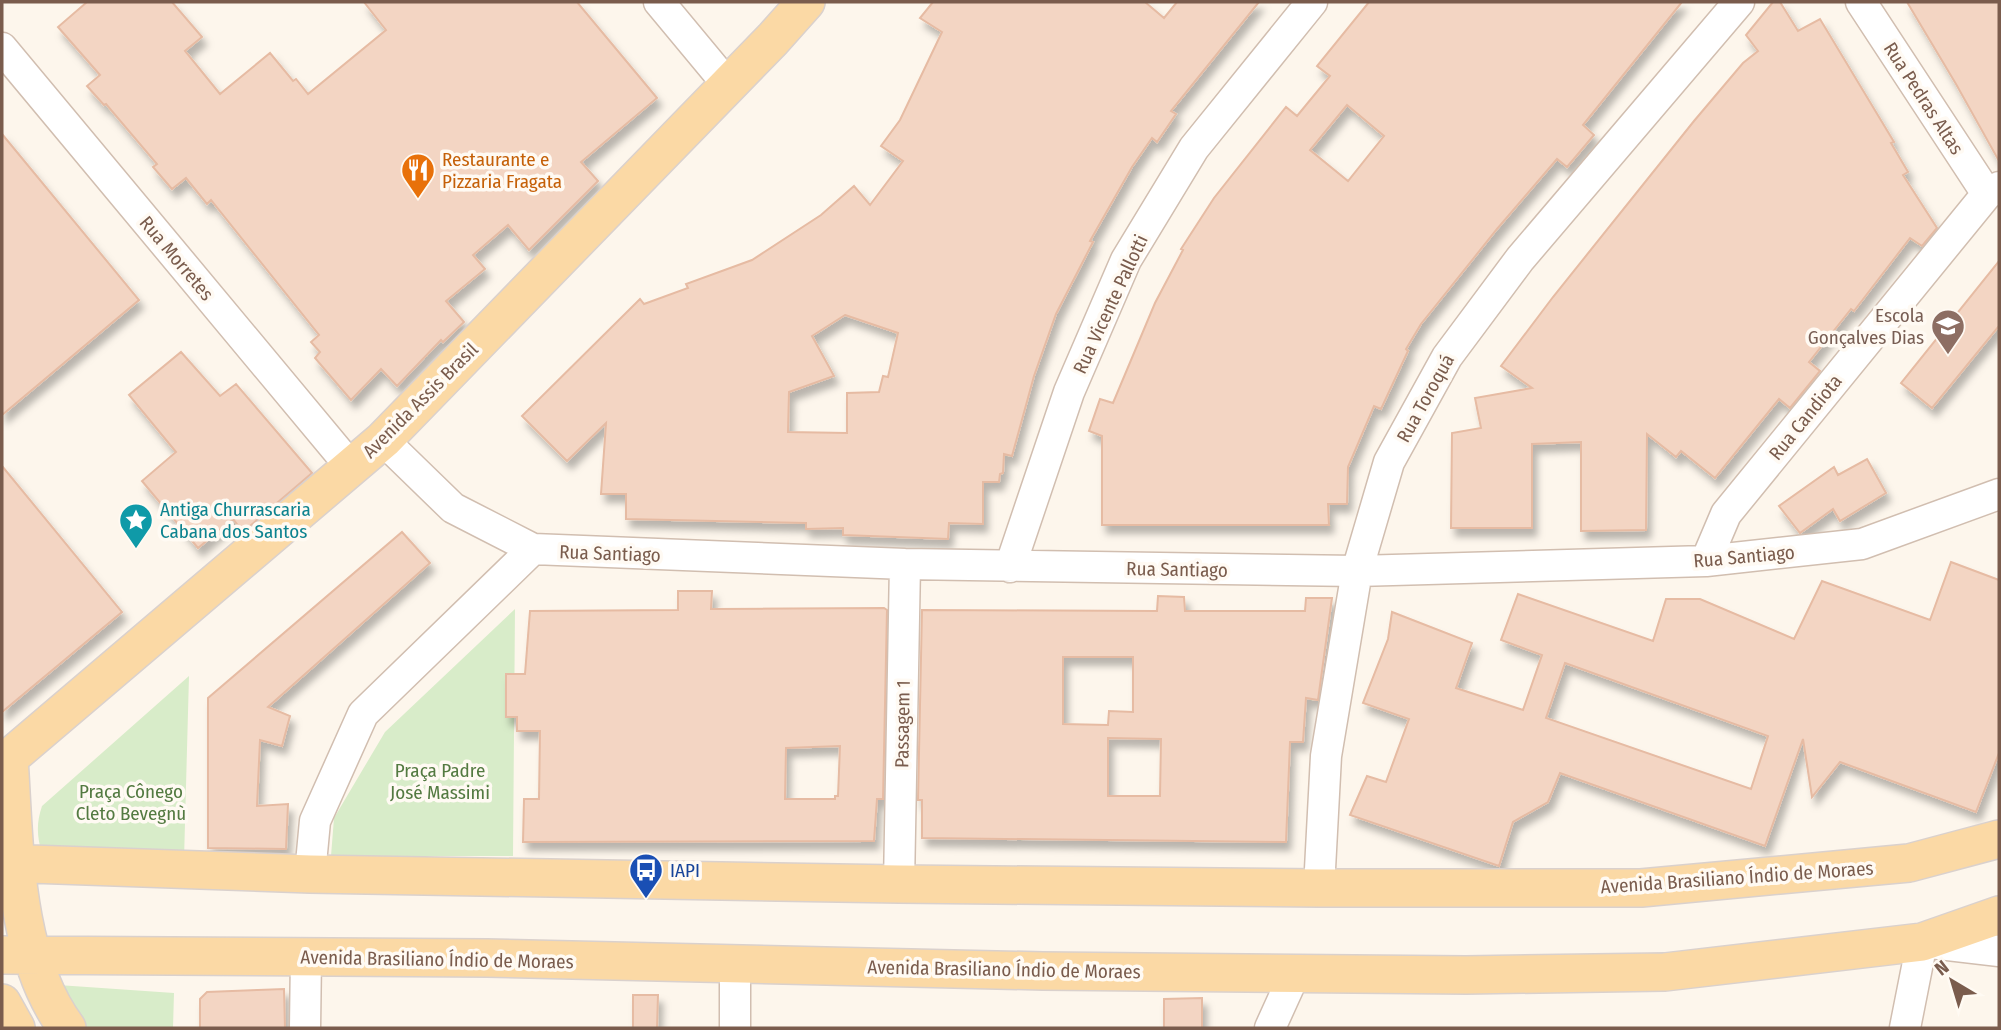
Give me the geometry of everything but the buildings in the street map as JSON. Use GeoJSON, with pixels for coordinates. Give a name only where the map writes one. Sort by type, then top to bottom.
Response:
{"type":"FeatureCollection","features":[{"type":"Feature","properties":{"kind":"main road","name":"Avenida Assis Brasil"},"geometry":{"type":"LineString","coordinates":[[4,757],[383,440],[806,2]]}},
{"type":"Feature","properties":{"kind":"main road"},"geometry":{"type":"LineString","coordinates":[[4,757],[16,954],[45,990],[67,1028]]}},
{"type":"Feature","properties":{"kind":"main road","name":"Avenida Brasiliano Índio de Moraes"},"geometry":{"type":"LineString","coordinates":[[9,863],[310,874],[899,884],[1641,888],[1909,863],[1999,839]]}},
{"type":"Feature","properties":{"kind":"main road","name":"Avenida Brasiliano Índio de Moraes"},"geometry":{"type":"LineString","coordinates":[[16,954],[1043,971],[1466,975],[1665,972],[1922,942],[1999,915]]}},
{"type":"Feature","properties":{"kind":"main road"},"geometry":{"type":"LineString","coordinates":[[2,1003],[16,1028]]}},
{"type":"Feature","properties":{"kind":"street"},"geometry":{"type":"LineString","coordinates":[[659,2],[728,85]]}},
{"type":"Feature","properties":{"kind":"street","name":"Rua Vicente Pallotti"},"geometry":{"type":"LineString","coordinates":[[1010,567],[1069,392],[1126,260],[1194,148],[1312,2]]}},
{"type":"Feature","properties":{"kind":"street","name":"Rua Toroquá"},"geometry":{"type":"LineString","coordinates":[[1319,888],[1326,756],[1357,571],[1389,462],[1447,357],[1520,259],[1739,2]]}},
{"type":"Feature","properties":{"kind":"street","name":"Rua Pedras Altas"},"geometry":{"type":"LineString","coordinates":[[1861,2],[1993,191]]}},
{"type":"Feature","properties":{"kind":"street","name":"Rua Morretes"},"geometry":{"type":"LineString","coordinates":[[2,48],[351,467]]}},
{"type":"Feature","properties":{"kind":"street","name":"Rua Candiota"},"geometry":{"type":"LineString","coordinates":[[1706,561],[1726,514],[1993,191]]}},
{"type":"Feature","properties":{"kind":"street","name":"Rua Santiago"},"geometry":{"type":"LineString","coordinates":[[383,440],[453,508],[533,550],[905,564],[1357,571],[1706,561],[1862,544],[1999,494]]}},
{"type":"Feature","properties":{"kind":"street"},"geometry":{"type":"LineString","coordinates":[[310,874],[315,821],[363,714],[533,550]]}},
{"type":"Feature","properties":{"kind":"street","name":"Passagem 1"},"geometry":{"type":"LineString","coordinates":[[899,884],[905,564]]}},
{"type":"Feature","properties":{"kind":"street"},"geometry":{"type":"LineString","coordinates":[[1905,1028],[1922,942],[1999,951]]}},
{"type":"Feature","properties":{"kind":"street"},"geometry":{"type":"LineString","coordinates":[[305,1028],[306,957]]}},
{"type":"Feature","properties":{"kind":"street"},"geometry":{"type":"LineString","coordinates":[[735,964],[735,1028]]}},
{"type":"Feature","properties":{"kind":"street"},"geometry":{"type":"LineString","coordinates":[[1270,1028],[1295,973]]}},
{"type":"Feature","properties":{"kind":"green space","name":"Praça Padre José Massimi"},"geometry":{"type":"Polygon","coordinates":[[[515,609],[513,856],[331,856],[334,818],[385,732],[515,609]]]}},
{"type":"Feature","properties":{"kind":"green space","name":"Praça Cônego Cleto Bevegnù"},"geometry":{"type":"Polygon","coordinates":[[[189,676],[184,860],[42,854],[38,830],[42,806],[189,676]]]}},
{"type":"Feature","properties":{"kind":"green space"},"geometry":{"type":"Polygon","coordinates":[[[58,985],[174,993],[173,1028],[80,1028],[58,985]]]}},
{"type":"Feature","properties":{"kind":"place","name":"Restaurante e Pizzaria Fragata"},"geometry":{"type":"Point","coordinates":[418,200]}},
{"type":"Feature","properties":{"kind":"place","name":"Escola Gonçalves Dias"},"geometry":{"type":"Point","coordinates":[1948,356]}},
{"type":"Feature","properties":{"kind":"place","name":"Antiga Churrascaria Cabana dos Santos"},"geometry":{"type":"Point","coordinates":[136,550]}},
{"type":"Feature","properties":{"kind":"place","name":"IAPI"},"geometry":{"type":"Point","coordinates":[646,900]}}]}
